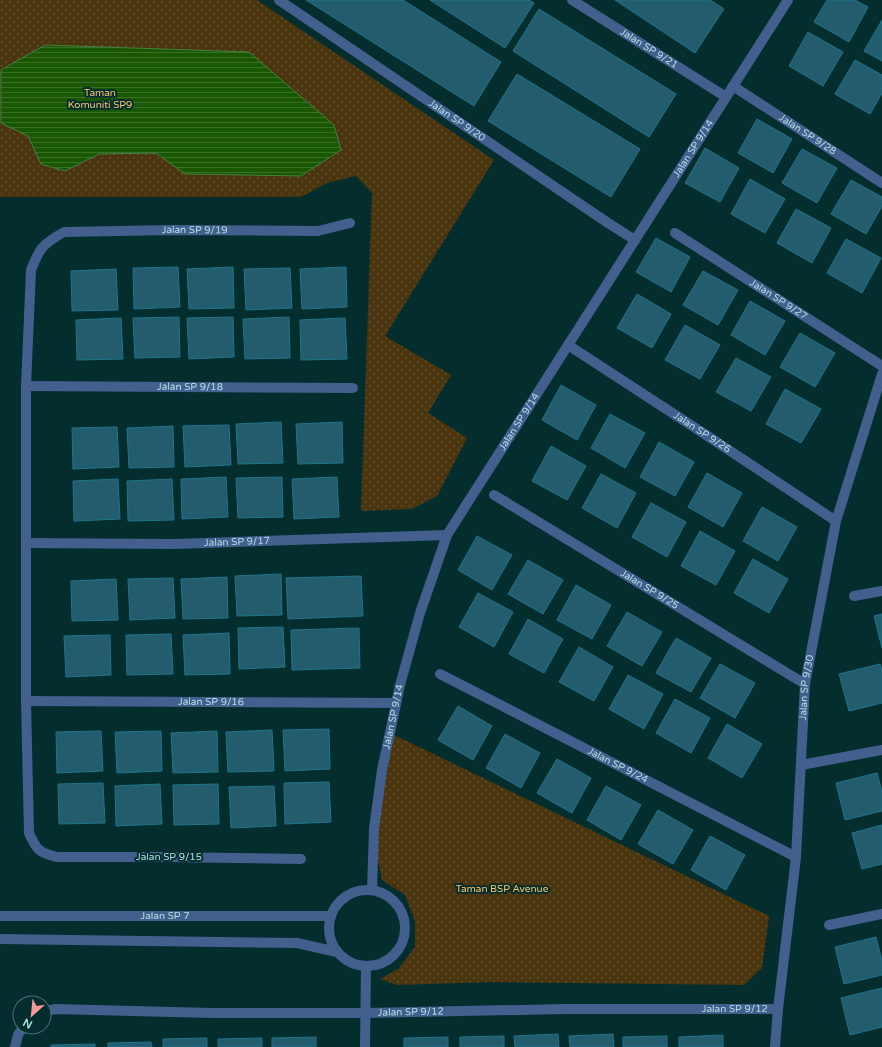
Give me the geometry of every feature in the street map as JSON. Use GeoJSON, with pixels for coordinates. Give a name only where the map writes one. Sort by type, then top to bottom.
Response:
{"type":"FeatureCollection","features":[{"type":"Feature","properties":{"kind":"street","name":"Jalan SP 9/20"},"geometry":{"type":"LineString","coordinates":[[279,0],[608,224],[635,240]]}},
{"type":"Feature","properties":{"kind":"street","name":"Jalan SP 9/21"},"geometry":{"type":"LineString","coordinates":[[572,0],[726,97]]}},
{"type":"Feature","properties":{"kind":"street","name":"Jalan SP 9/14"},"geometry":{"type":"LineString","coordinates":[[372,890],[374,829],[382,770],[396,703],[420,613],[447,535],[788,0]]}},
{"type":"Feature","properties":{"kind":"street","name":"Jalan SP 9/28"},"geometry":{"type":"LineString","coordinates":[[733,86],[882,183]]}},
{"type":"Feature","properties":{"kind":"street","name":"Jalan SP 9/19"},"geometry":{"type":"LineString","coordinates":[[26,386],[31,270],[43,245],[64,232],[172,230],[318,231],[350,223]]}},
{"type":"Feature","properties":{"kind":"street","name":"Jalan SP 9/27"},"geometry":{"type":"LineString","coordinates":[[675,234],[882,366]]}},
{"type":"Feature","properties":{"kind":"street","name":"Jalan SP 9/26"},"geometry":{"type":"LineString","coordinates":[[568,345],[836,521]]}},
{"type":"Feature","properties":{"kind":"street","name":"Jalan SP 9/30"},"geometry":{"type":"LineString","coordinates":[[775,1047],[796,857],[805,684],[836,521],[882,374]]}},
{"type":"Feature","properties":{"kind":"street","name":"Jalan SP 9/18"},"geometry":{"type":"LineString","coordinates":[[26,386],[353,388]]}},
{"type":"Feature","properties":{"kind":"street"},"geometry":{"type":"LineString","coordinates":[[26,386],[26,702]]}},
{"type":"Feature","properties":{"kind":"street","name":"Jalan SP 9/25"},"geometry":{"type":"LineString","coordinates":[[494,495],[805,684]]}},
{"type":"Feature","properties":{"kind":"street","name":"Jalan SP 9/17"},"geometry":{"type":"LineString","coordinates":[[26,543],[174,544],[447,535]]}},
{"type":"Feature","properties":{"kind":"street"},"geometry":{"type":"LineString","coordinates":[[854,596],[882,590]]}},
{"type":"Feature","properties":{"kind":"street","name":"Jalan SP 9/24"},"geometry":{"type":"LineString","coordinates":[[440,674],[796,857]]}},
{"type":"Feature","properties":{"kind":"street","name":"Jalan SP 9/16"},"geometry":{"type":"LineString","coordinates":[[26,702],[396,703]]}},
{"type":"Feature","properties":{"kind":"street","name":"Jalan SP 9/15"},"geometry":{"type":"LineString","coordinates":[[26,702],[29,833],[39,850],[47,855],[57,857],[301,859]]}},
{"type":"Feature","properties":{"kind":"street"},"geometry":{"type":"LineString","coordinates":[[801,765],[882,750]]}},
{"type":"Feature","properties":{"kind":"street"},"geometry":{"type":"LineString","coordinates":[[372,890],[384,894],[394,902],[402,912],[405,923],[405,936],[401,947],[393,957],[382,963],[370,966],[358,965],[346,960],[337,952],[331,941],[329,929],[331,916],[337,904],[347,896],[359,891],[372,890]]}},
{"type":"Feature","properties":{"kind":"street"},"geometry":{"type":"LineString","coordinates":[[829,925],[882,914]]}},
{"type":"Feature","properties":{"kind":"street","name":"Jalan SP 7"},"geometry":{"type":"LineString","coordinates":[[0,916],[331,916]]}},
{"type":"Feature","properties":{"kind":"street"},"geometry":{"type":"LineString","coordinates":[[0,939],[297,943],[337,952]]}},
{"type":"Feature","properties":{"kind":"street"},"geometry":{"type":"LineString","coordinates":[[365,1047],[366,966]]}},
{"type":"Feature","properties":{"kind":"street","name":"Jalan SP 9/12"},"geometry":{"type":"LineString","coordinates":[[52,1010],[211,1013],[365,1013],[565,1009],[778,1009]]}},
{"type":"Feature","properties":{"kind":"street"},"geometry":{"type":"LineString","coordinates":[[15,1047],[18,1035]]}},
{"type":"Feature","properties":{"kind":"green space","name":"Taman Komuniti SP9"},"geometry":{"type":"Polygon","coordinates":[[[0,0],[257,0],[494,160],[385,336],[451,375],[428,413],[467,438],[437,496],[412,509],[361,511],[372,193],[356,176],[327,183],[301,197],[0,197],[0,0]]]}},
{"type":"Feature","properties":{"kind":"green space","name":"Taman BSP Avenue"},"geometry":{"type":"Polygon","coordinates":[[[390,733],[769,916],[762,968],[744,985],[491,982],[397,985],[380,979],[398,969],[415,947],[415,921],[405,895],[382,880],[374,841],[390,733]]]}},
{"type":"Feature","properties":{"kind":"shaded area"},"geometry":{"type":"Polygon","coordinates":[[[45,45],[249,52],[334,125],[341,150],[301,176],[185,174],[156,153],[99,154],[65,171],[41,164],[28,136],[1,123],[1,70],[45,45]]]}},
{"type":"Feature","properties":{"kind":"building"},"geometry":{"type":"Polygon","coordinates":[[[306,0],[403,0],[501,62],[474,106],[306,0]]]}},
{"type":"Feature","properties":{"kind":"building"},"geometry":{"type":"Polygon","coordinates":[[[430,0],[529,0],[534,3],[505,48],[430,0]]]}},
{"type":"Feature","properties":{"kind":"building"},"geometry":{"type":"Polygon","coordinates":[[[615,0],[710,0],[724,9],[695,53],[615,0]]]}},
{"type":"Feature","properties":{"kind":"building"},"geometry":{"type":"Polygon","coordinates":[[[827,0],[855,0],[868,7],[849,42],[814,22],[827,0]]]}},
{"type":"Feature","properties":{"kind":"building"},"geometry":{"type":"Polygon","coordinates":[[[539,9],[676,94],[649,137],[513,51],[539,9]]]}},
{"type":"Feature","properties":{"kind":"building"},"geometry":{"type":"Polygon","coordinates":[[[882,20],[882,61],[864,51],[882,20]]]}},
{"type":"Feature","properties":{"kind":"building"},"geometry":{"type":"Polygon","coordinates":[[[808,32],[843,52],[823,86],[789,66],[808,32]]]}},
{"type":"Feature","properties":{"kind":"building"},"geometry":{"type":"Polygon","coordinates":[[[855,60],[882,75],[882,93],[870,114],[835,94],[855,60]]]}},
{"type":"Feature","properties":{"kind":"building"},"geometry":{"type":"Polygon","coordinates":[[[517,74],[640,149],[611,197],[488,121],[517,74]]]}},
{"type":"Feature","properties":{"kind":"building"},"geometry":{"type":"Polygon","coordinates":[[[757,119],[792,139],[773,173],[738,153],[757,119]]]}},
{"type":"Feature","properties":{"kind":"building"},"geometry":{"type":"Polygon","coordinates":[[[705,148],[739,168],[720,202],[685,183],[705,148]]]}},
{"type":"Feature","properties":{"kind":"building"},"geometry":{"type":"Polygon","coordinates":[[[802,149],[837,168],[817,203],[782,183],[802,149]]]}},
{"type":"Feature","properties":{"kind":"building"},"geometry":{"type":"Polygon","coordinates":[[[750,179],[785,199],[765,233],[731,214],[750,179]]]}},
{"type":"Feature","properties":{"kind":"building"},"geometry":{"type":"Polygon","coordinates":[[[851,180],[882,197],[882,206],[866,234],[831,214],[851,180]]]}},
{"type":"Feature","properties":{"kind":"building"},"geometry":{"type":"Polygon","coordinates":[[[796,209],[831,228],[812,263],[777,243],[796,209]]]}},
{"type":"Feature","properties":{"kind":"building"},"geometry":{"type":"Polygon","coordinates":[[[656,238],[690,257],[671,292],[636,272],[656,238]]]}},
{"type":"Feature","properties":{"kind":"building"},"geometry":{"type":"Polygon","coordinates":[[[846,239],[881,258],[862,293],[827,273],[846,239]]]}},
{"type":"Feature","properties":{"kind":"building"},"geometry":{"type":"Polygon","coordinates":[[[178,267],[180,307],[134,309],[133,268],[178,267]]]}},
{"type":"Feature","properties":{"kind":"building"},"geometry":{"type":"Polygon","coordinates":[[[233,267],[234,308],[189,309],[187,269],[233,267]]]}},
{"type":"Feature","properties":{"kind":"building"},"geometry":{"type":"Polygon","coordinates":[[[346,267],[347,307],[302,309],[300,269],[346,267]]]}},
{"type":"Feature","properties":{"kind":"building"},"geometry":{"type":"Polygon","coordinates":[[[290,268],[292,308],[246,310],[244,269],[290,268]]]}},
{"type":"Feature","properties":{"kind":"building"},"geometry":{"type":"Polygon","coordinates":[[[116,269],[118,310],[72,311],[71,271],[116,269]]]}},
{"type":"Feature","properties":{"kind":"building"},"geometry":{"type":"Polygon","coordinates":[[[703,271],[738,290],[718,325],[683,305],[703,271]]]}},
{"type":"Feature","properties":{"kind":"building"},"geometry":{"type":"Polygon","coordinates":[[[637,294],[671,314],[652,348],[617,328],[637,294]]]}},
{"type":"Feature","properties":{"kind":"building"},"geometry":{"type":"Polygon","coordinates":[[[750,301],[785,321],[765,355],[731,335],[750,301]]]}},
{"type":"Feature","properties":{"kind":"building"},"geometry":{"type":"Polygon","coordinates":[[[179,317],[180,357],[135,358],[133,318],[179,317]]]}},
{"type":"Feature","properties":{"kind":"building"},"geometry":{"type":"Polygon","coordinates":[[[233,317],[234,357],[189,359],[187,318],[233,317]]]}},
{"type":"Feature","properties":{"kind":"building"},"geometry":{"type":"Polygon","coordinates":[[[289,317],[290,358],[245,359],[243,319],[289,317]]]}},
{"type":"Feature","properties":{"kind":"building"},"geometry":{"type":"Polygon","coordinates":[[[121,318],[123,359],[77,360],[76,320],[121,318]]]}},
{"type":"Feature","properties":{"kind":"building"},"geometry":{"type":"Polygon","coordinates":[[[345,318],[347,359],[301,360],[300,320],[345,318]]]}},
{"type":"Feature","properties":{"kind":"building"},"geometry":{"type":"Polygon","coordinates":[[[685,325],[720,345],[700,379],[665,360],[685,325]]]}},
{"type":"Feature","properties":{"kind":"building"},"geometry":{"type":"Polygon","coordinates":[[[800,333],[835,353],[815,387],[780,367],[800,333]]]}},
{"type":"Feature","properties":{"kind":"building"},"geometry":{"type":"Polygon","coordinates":[[[736,358],[771,377],[751,411],[716,392],[736,358]]]}},
{"type":"Feature","properties":{"kind":"building"},"geometry":{"type":"Polygon","coordinates":[[[561,385],[596,405],[577,440],[542,420],[561,385]]]}},
{"type":"Feature","properties":{"kind":"building"},"geometry":{"type":"Polygon","coordinates":[[[785,389],[821,409],[801,443],[766,424],[785,389]]]}},
{"type":"Feature","properties":{"kind":"building"},"geometry":{"type":"Polygon","coordinates":[[[610,414],[645,433],[625,468],[591,448],[610,414]]]}},
{"type":"Feature","properties":{"kind":"building"},"geometry":{"type":"Polygon","coordinates":[[[281,422],[283,463],[238,464],[236,424],[281,422]]]}},
{"type":"Feature","properties":{"kind":"building"},"geometry":{"type":"Polygon","coordinates":[[[342,422],[343,463],[298,464],[296,424],[342,422]]]}},
{"type":"Feature","properties":{"kind":"building"},"geometry":{"type":"Polygon","coordinates":[[[229,425],[231,465],[185,467],[183,426],[229,425]]]}},
{"type":"Feature","properties":{"kind":"building"},"geometry":{"type":"Polygon","coordinates":[[[173,426],[174,467],[129,468],[127,428],[173,426]]]}},
{"type":"Feature","properties":{"kind":"building"},"geometry":{"type":"Polygon","coordinates":[[[117,427],[119,467],[73,469],[72,428],[117,427]]]}},
{"type":"Feature","properties":{"kind":"building"},"geometry":{"type":"Polygon","coordinates":[[[659,442],[694,462],[675,496],[640,477],[659,442]]]}},
{"type":"Feature","properties":{"kind":"building"},"geometry":{"type":"Polygon","coordinates":[[[551,446],[586,466],[567,500],[532,481],[551,446]]]}},
{"type":"Feature","properties":{"kind":"building"},"geometry":{"type":"Polygon","coordinates":[[[707,473],[742,493],[723,527],[688,507],[707,473]]]}},
{"type":"Feature","properties":{"kind":"building"},"geometry":{"type":"Polygon","coordinates":[[[601,474],[636,493],[617,528],[582,508],[601,474]]]}},
{"type":"Feature","properties":{"kind":"building"},"geometry":{"type":"Polygon","coordinates":[[[226,477],[228,517],[182,519],[181,479],[226,477]]]}},
{"type":"Feature","properties":{"kind":"building"},"geometry":{"type":"Polygon","coordinates":[[[282,477],[283,517],[238,518],[236,478],[282,477]]]}},
{"type":"Feature","properties":{"kind":"building"},"geometry":{"type":"Polygon","coordinates":[[[337,477],[339,517],[294,519],[292,479],[337,477]]]}},
{"type":"Feature","properties":{"kind":"building"},"geometry":{"type":"Polygon","coordinates":[[[118,479],[120,519],[74,521],[73,481],[118,479]]]}},
{"type":"Feature","properties":{"kind":"building"},"geometry":{"type":"Polygon","coordinates":[[[172,479],[174,520],[128,521],[127,481],[172,479]]]}},
{"type":"Feature","properties":{"kind":"building"},"geometry":{"type":"Polygon","coordinates":[[[651,503],[686,522],[667,557],[632,537],[651,503]]]}},
{"type":"Feature","properties":{"kind":"building"},"geometry":{"type":"Polygon","coordinates":[[[762,507],[797,527],[778,561],[743,541],[762,507]]]}},
{"type":"Feature","properties":{"kind":"building"},"geometry":{"type":"Polygon","coordinates":[[[700,531],[735,551],[716,585],[681,566],[700,531]]]}},
{"type":"Feature","properties":{"kind":"building"},"geometry":{"type":"Polygon","coordinates":[[[477,536],[512,555],[492,590],[458,570],[477,536]]]}},
{"type":"Feature","properties":{"kind":"building"},"geometry":{"type":"Polygon","coordinates":[[[753,559],[788,579],[769,613],[734,593],[753,559]]]}},
{"type":"Feature","properties":{"kind":"building"},"geometry":{"type":"Polygon","coordinates":[[[528,560],[563,580],[543,614],[508,594],[528,560]]]}},
{"type":"Feature","properties":{"kind":"building"},"geometry":{"type":"Polygon","coordinates":[[[281,574],[282,615],[237,616],[235,576],[281,574]]]}},
{"type":"Feature","properties":{"kind":"building"},"geometry":{"type":"Polygon","coordinates":[[[361,576],[363,616],[288,619],[286,578],[361,576]]]}},
{"type":"Feature","properties":{"kind":"building"},"geometry":{"type":"Polygon","coordinates":[[[227,577],[228,618],[183,619],[181,579],[227,577]]]}},
{"type":"Feature","properties":{"kind":"building"},"geometry":{"type":"Polygon","coordinates":[[[173,578],[175,618],[130,620],[128,579],[173,578]]]}},
{"type":"Feature","properties":{"kind":"building"},"geometry":{"type":"Polygon","coordinates":[[[116,579],[118,620],[72,621],[71,581],[116,579]]]}},
{"type":"Feature","properties":{"kind":"building"},"geometry":{"type":"Polygon","coordinates":[[[576,585],[611,605],[592,639],[557,620],[576,585]]]}},
{"type":"Feature","properties":{"kind":"building"},"geometry":{"type":"Polygon","coordinates":[[[478,593],[513,612],[494,647],[459,627],[478,593]]]}},
{"type":"Feature","properties":{"kind":"building"},"geometry":{"type":"Polygon","coordinates":[[[627,612],[662,632],[642,666],[607,646],[627,612]]]}},
{"type":"Feature","properties":{"kind":"building"},"geometry":{"type":"Polygon","coordinates":[[[882,614],[882,648],[874,616],[882,614]]]}},
{"type":"Feature","properties":{"kind":"building"},"geometry":{"type":"Polygon","coordinates":[[[528,619],[563,639],[544,673],[509,654],[528,619]]]}},
{"type":"Feature","properties":{"kind":"building"},"geometry":{"type":"Polygon","coordinates":[[[283,627],[285,667],[239,669],[238,628],[283,627]]]}},
{"type":"Feature","properties":{"kind":"building"},"geometry":{"type":"Polygon","coordinates":[[[359,628],[360,668],[292,670],[291,630],[359,628]]]}},
{"type":"Feature","properties":{"kind":"building"},"geometry":{"type":"Polygon","coordinates":[[[229,633],[230,674],[185,675],[183,635],[229,633]]]}},
{"type":"Feature","properties":{"kind":"building"},"geometry":{"type":"Polygon","coordinates":[[[171,634],[173,674],[127,675],[126,635],[171,634]]]}},
{"type":"Feature","properties":{"kind":"building"},"geometry":{"type":"Polygon","coordinates":[[[110,635],[111,675],[66,677],[64,636],[110,635]]]}},
{"type":"Feature","properties":{"kind":"building"},"geometry":{"type":"Polygon","coordinates":[[[676,638],[711,658],[691,692],[656,673],[676,638]]]}},
{"type":"Feature","properties":{"kind":"building"},"geometry":{"type":"Polygon","coordinates":[[[579,647],[613,667],[594,701],[559,682],[579,647]]]}},
{"type":"Feature","properties":{"kind":"building"},"geometry":{"type":"Polygon","coordinates":[[[720,664],[755,683],[735,718],[700,698],[720,664]]]}},
{"type":"Feature","properties":{"kind":"building"},"geometry":{"type":"Polygon","coordinates":[[[880,664],[882,670],[882,703],[849,711],[839,674],[880,664]]]}},
{"type":"Feature","properties":{"kind":"building"},"geometry":{"type":"Polygon","coordinates":[[[628,675],[663,694],[644,729],[609,709],[628,675]]]}},
{"type":"Feature","properties":{"kind":"building"},"geometry":{"type":"Polygon","coordinates":[[[675,699],[710,718],[691,753],[656,733],[675,699]]]}},
{"type":"Feature","properties":{"kind":"building"},"geometry":{"type":"Polygon","coordinates":[[[458,706],[492,726],[473,760],[438,740],[458,706]]]}},
{"type":"Feature","properties":{"kind":"building"},"geometry":{"type":"Polygon","coordinates":[[[727,724],[762,744],[742,778],[708,758],[727,724]]]}},
{"type":"Feature","properties":{"kind":"building"},"geometry":{"type":"Polygon","coordinates":[[[329,729],[330,769],[285,771],[283,730],[329,729]]]}},
{"type":"Feature","properties":{"kind":"building"},"geometry":{"type":"Polygon","coordinates":[[[272,730],[274,771],[228,772],[226,732],[272,730]]]}},
{"type":"Feature","properties":{"kind":"building"},"geometry":{"type":"Polygon","coordinates":[[[101,731],[103,771],[57,773],[56,732],[101,731]]]}},
{"type":"Feature","properties":{"kind":"building"},"geometry":{"type":"Polygon","coordinates":[[[161,731],[162,771],[117,773],[115,732],[161,731]]]}},
{"type":"Feature","properties":{"kind":"building"},"geometry":{"type":"Polygon","coordinates":[[[217,731],[218,772],[173,773],[171,733],[217,731]]]}},
{"type":"Feature","properties":{"kind":"building"},"geometry":{"type":"Polygon","coordinates":[[[505,734],[540,753],[521,788],[486,768],[505,734]]]}},
{"type":"Feature","properties":{"kind":"building"},"geometry":{"type":"Polygon","coordinates":[[[557,759],[591,778],[572,813],[537,793],[557,759]]]}},
{"type":"Feature","properties":{"kind":"building"},"geometry":{"type":"Polygon","coordinates":[[[877,773],[882,792],[882,811],[845,820],[836,783],[877,773]]]}},
{"type":"Feature","properties":{"kind":"building"},"geometry":{"type":"Polygon","coordinates":[[[329,782],[331,822],[285,824],[284,783],[329,782]]]}},
{"type":"Feature","properties":{"kind":"building"},"geometry":{"type":"Polygon","coordinates":[[[103,783],[105,823],[59,824],[58,784],[103,783]]]}},
{"type":"Feature","properties":{"kind":"building"},"geometry":{"type":"Polygon","coordinates":[[[160,784],[162,824],[116,826],[115,786],[160,784]]]}},
{"type":"Feature","properties":{"kind":"building"},"geometry":{"type":"Polygon","coordinates":[[[218,784],[219,824],[174,825],[173,785],[218,784]]]}},
{"type":"Feature","properties":{"kind":"building"},"geometry":{"type":"Polygon","coordinates":[[[274,786],[276,826],[231,828],[229,787],[274,786]]]}},
{"type":"Feature","properties":{"kind":"building"},"geometry":{"type":"Polygon","coordinates":[[[606,786],[641,805],[621,840],[587,820],[606,786]]]}},
{"type":"Feature","properties":{"kind":"building"},"geometry":{"type":"Polygon","coordinates":[[[658,810],[693,830],[673,864],[638,844],[658,810]]]}},
{"type":"Feature","properties":{"kind":"building"},"geometry":{"type":"Polygon","coordinates":[[[882,825],[882,864],[862,869],[852,833],[882,825]]]}},
{"type":"Feature","properties":{"kind":"building"},"geometry":{"type":"Polygon","coordinates":[[[710,836],[745,855],[726,890],[691,870],[710,836]]]}},
{"type":"Feature","properties":{"kind":"building"},"geometry":{"type":"Polygon","coordinates":[[[876,937],[882,961],[882,975],[844,984],[835,947],[876,937]]]}},
{"type":"Feature","properties":{"kind":"building"},"geometry":{"type":"Polygon","coordinates":[[[882,988],[882,1027],[850,1035],[841,998],[882,988]]]}},
{"type":"Feature","properties":{"kind":"building"},"geometry":{"type":"Polygon","coordinates":[[[558,1034],[559,1047],[515,1047],[514,1036],[558,1034]]]}},
{"type":"Feature","properties":{"kind":"building"},"geometry":{"type":"Polygon","coordinates":[[[613,1034],[614,1047],[570,1047],[569,1036],[613,1034]]]}},
{"type":"Feature","properties":{"kind":"building"},"geometry":{"type":"Polygon","coordinates":[[[723,1035],[723,1047],[679,1047],[679,1037],[723,1035]]]}},
{"type":"Feature","properties":{"kind":"building"},"geometry":{"type":"Polygon","coordinates":[[[504,1036],[504,1047],[460,1047],[460,1037],[504,1036]]]}},
{"type":"Feature","properties":{"kind":"building"},"geometry":{"type":"Polygon","coordinates":[[[667,1036],[667,1047],[623,1047],[623,1037],[667,1036]]]}},
{"type":"Feature","properties":{"kind":"building"},"geometry":{"type":"Polygon","coordinates":[[[316,1037],[316,1047],[272,1047],[272,1038],[316,1037]]]}},
{"type":"Feature","properties":{"kind":"building"},"geometry":{"type":"Polygon","coordinates":[[[448,1037],[448,1047],[404,1047],[404,1038],[448,1037]]]}},
{"type":"Feature","properties":{"kind":"building"},"geometry":{"type":"Polygon","coordinates":[[[207,1038],[207,1047],[163,1047],[163,1039],[207,1038]]]}},
{"type":"Feature","properties":{"kind":"building"},"geometry":{"type":"Polygon","coordinates":[[[262,1038],[262,1047],[218,1047],[218,1039],[262,1038]]]}},
{"type":"Feature","properties":{"kind":"building"},"geometry":{"type":"Polygon","coordinates":[[[151,1042],[152,1047],[108,1047],[108,1043],[151,1042]]]}},
{"type":"Feature","properties":{"kind":"building"},"geometry":{"type":"Polygon","coordinates":[[[95,1044],[95,1047],[51,1047],[51,1045],[95,1044]]]}}]}
